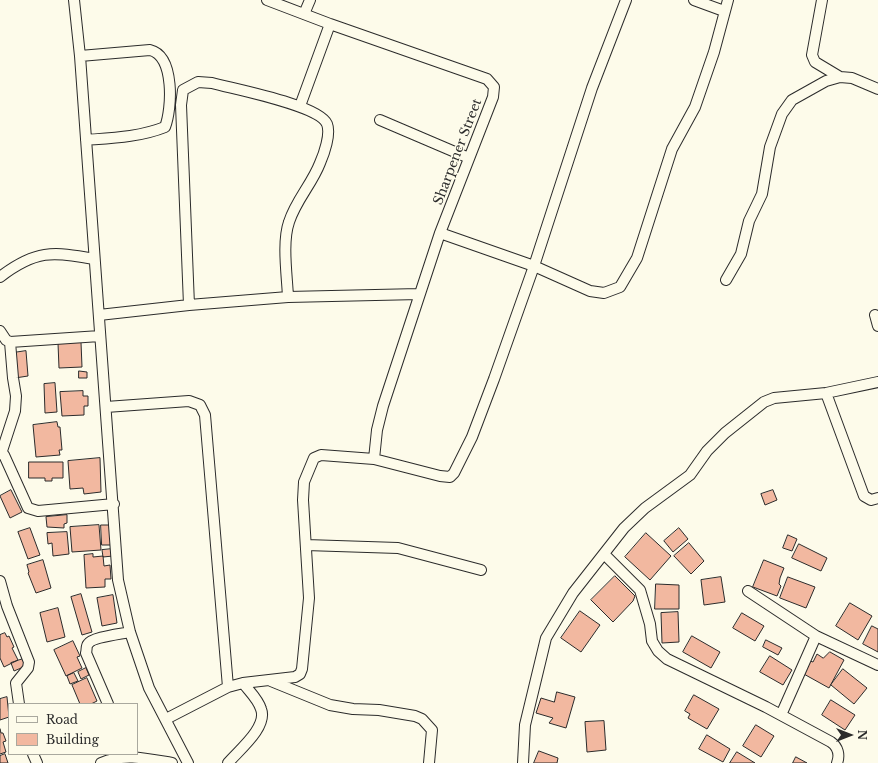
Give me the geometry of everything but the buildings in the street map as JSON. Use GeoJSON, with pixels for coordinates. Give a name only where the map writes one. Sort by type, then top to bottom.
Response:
{"type":"FeatureCollection","features":[{"type":"Feature","properties":{"kind":"street"},"geometry":{"type":"LineString","coordinates":[[74,0],[80,56],[98,315],[114,504],[118,580],[130,632],[149,688],[188,763]]}},
{"type":"Feature","properties":{"kind":"street","name":"Sharpener Street"},"geometry":{"type":"LineString","coordinates":[[266,0],[488,79],[494,87],[493,97],[440,233],[419,294],[383,406],[377,430],[374,459]]}},
{"type":"Feature","properties":{"kind":"street"},"geometry":{"type":"LineString","coordinates":[[304,14],[310,0]]}},
{"type":"Feature","properties":{"kind":"street"},"geometry":{"type":"LineString","coordinates":[[166,719],[228,687],[243,683],[270,680],[300,674],[302,669],[309,598],[303,500],[304,482],[314,458],[321,455],[374,459],[440,476],[450,477],[454,473],[472,437],[534,266],[592,88],[626,0]]}},
{"type":"Feature","properties":{"kind":"street"},"geometry":{"type":"LineString","coordinates":[[694,0],[724,11]]}},
{"type":"Feature","properties":{"kind":"street"},"geometry":{"type":"LineString","coordinates":[[440,233],[534,266],[583,288],[604,293],[620,286],[627,277],[637,258],[672,149],[695,107],[714,52],[728,0]]}},
{"type":"Feature","properties":{"kind":"street"},"geometry":{"type":"LineString","coordinates":[[822,0],[812,55],[819,65],[840,77]]}},
{"type":"Feature","properties":{"kind":"street"},"geometry":{"type":"LineString","coordinates":[[300,106],[330,24]]}},
{"type":"Feature","properties":{"kind":"street"},"geometry":{"type":"LineString","coordinates":[[80,56],[150,50],[156,51],[163,60],[169,77],[170,107],[164,127],[151,133],[86,140]]}},
{"type":"Feature","properties":{"kind":"street"},"geometry":{"type":"LineString","coordinates":[[726,280],[741,254],[749,221],[762,194],[770,147],[782,114],[792,100],[826,81],[840,77],[852,78],[878,89]]}},
{"type":"Feature","properties":{"kind":"street"},"geometry":{"type":"LineString","coordinates":[[189,305],[181,105],[183,90],[198,82],[212,83],[300,106],[319,116],[327,124],[328,134],[321,162],[294,208],[289,223],[286,249],[288,297]]}},
{"type":"Feature","properties":{"kind":"street"},"geometry":{"type":"LineString","coordinates":[[380,120],[469,158]]}},
{"type":"Feature","properties":{"kind":"street"},"geometry":{"type":"LineString","coordinates":[[0,277],[19,262],[43,255],[66,254],[94,259]]}},
{"type":"Feature","properties":{"kind":"street"},"geometry":{"type":"LineString","coordinates":[[98,315],[189,305],[288,297],[419,294]]}},
{"type":"Feature","properties":{"kind":"street"},"geometry":{"type":"LineString","coordinates":[[875,315],[878,326]]}},
{"type":"Feature","properties":{"kind":"street"},"geometry":{"type":"LineString","coordinates":[[0,331],[6,340],[10,342],[100,336]]}},
{"type":"Feature","properties":{"kind":"street"},"geometry":{"type":"LineString","coordinates":[[10,342],[16,396],[15,411],[1,454],[4,455],[28,508],[38,511],[114,504]]}},
{"type":"Feature","properties":{"kind":"street"},"geometry":{"type":"LineString","coordinates":[[523,763],[525,725],[546,638],[573,593],[624,528],[645,508],[690,475],[707,451],[725,433],[757,407],[774,398],[826,393],[878,382]]}},
{"type":"Feature","properties":{"kind":"street"},"geometry":{"type":"LineString","coordinates":[[826,393],[864,496],[871,500],[878,498]]}},
{"type":"Feature","properties":{"kind":"street"},"geometry":{"type":"LineString","coordinates":[[106,407],[189,401],[200,405],[205,416],[228,687]]}},
{"type":"Feature","properties":{"kind":"street"},"geometry":{"type":"LineString","coordinates":[[306,545],[398,548],[481,570]]}},
{"type":"Feature","properties":{"kind":"street"},"geometry":{"type":"LineString","coordinates":[[604,554],[640,590],[650,624],[652,641],[658,651],[667,658],[781,715],[836,745],[838,755],[836,763]]}},
{"type":"Feature","properties":{"kind":"street"},"geometry":{"type":"LineString","coordinates":[[0,581],[7,606],[29,662],[28,668],[16,683],[18,703]]}},
{"type":"Feature","properties":{"kind":"street"},"geometry":{"type":"LineString","coordinates":[[748,591],[816,636],[878,665]]}},
{"type":"Feature","properties":{"kind":"street"},"geometry":{"type":"LineString","coordinates":[[108,703],[86,653],[87,644],[98,638],[130,632]]}},
{"type":"Feature","properties":{"kind":"street"},"geometry":{"type":"LineString","coordinates":[[781,715],[816,636]]}},
{"type":"Feature","properties":{"kind":"street"},"geometry":{"type":"LineString","coordinates":[[270,680],[330,706],[401,713],[422,719],[432,730],[429,763]]}},
{"type":"Feature","properties":{"kind":"street"},"geometry":{"type":"LineString","coordinates":[[228,763],[259,728],[263,718],[261,709],[243,683]]}},
{"type":"Feature","properties":{"kind":"street"},"geometry":{"type":"LineString","coordinates":[[101,763],[112,758],[129,755],[172,763]]}}]}
